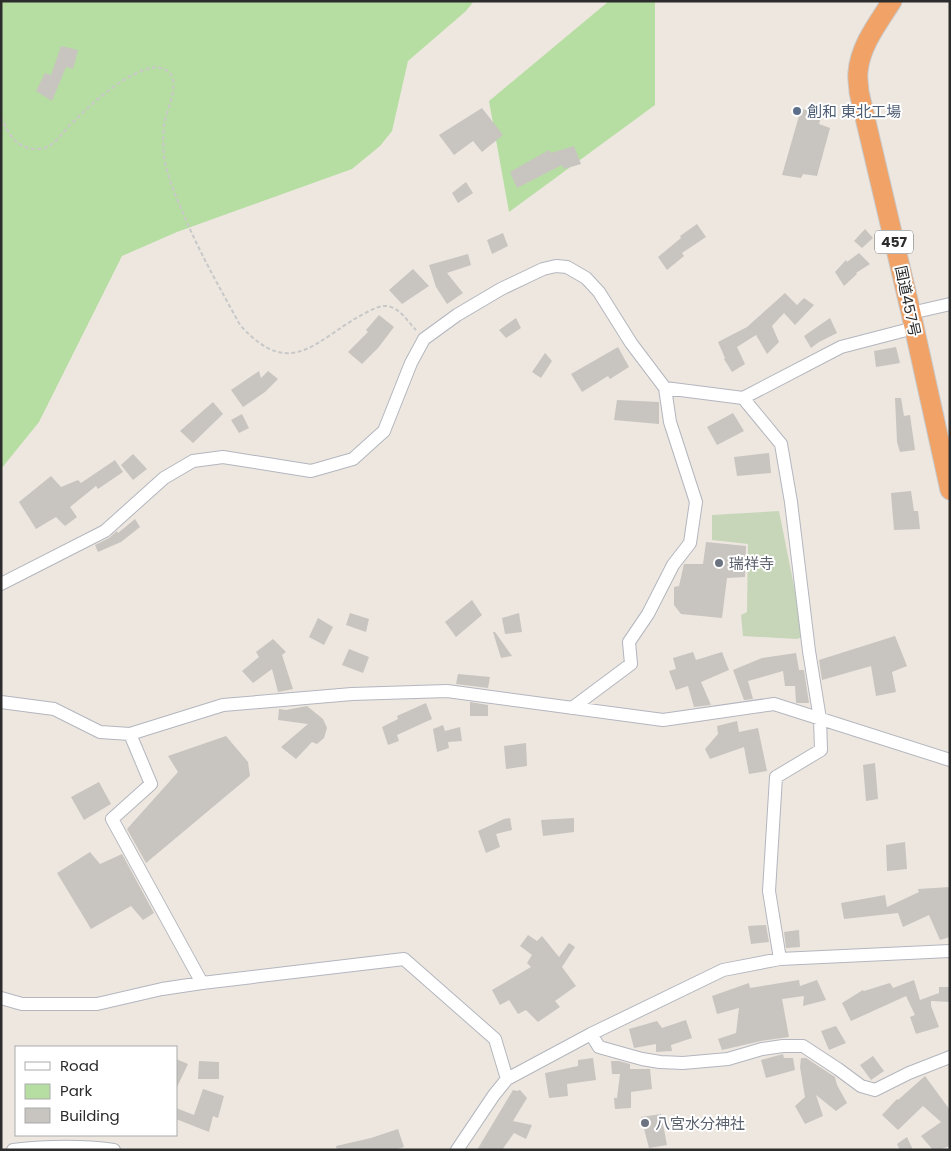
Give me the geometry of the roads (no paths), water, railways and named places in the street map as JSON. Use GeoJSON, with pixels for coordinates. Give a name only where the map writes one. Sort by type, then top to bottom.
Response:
{"type":"FeatureCollection","features":[{"type":"Feature","properties":{"kind":"highway","name":"国道457号"},"geometry":{"type":"LineString","coordinates":[[892,1],[873,31],[862,54],[858,73],[859,92],[950,490]]}},
{"type":"Feature","properties":{"kind":"street"},"geometry":{"type":"LineString","coordinates":[[1,584],[105,531],[164,478],[193,461],[223,457],[311,471],[353,459],[384,431],[411,364],[424,340],[457,315],[501,289],[544,269],[567,266],[586,278],[599,292],[632,343],[665,388],[670,422],[696,502],[690,543],[673,565],[648,614],[629,642],[631,664],[572,708]]}},
{"type":"Feature","properties":{"kind":"street"},"geometry":{"type":"LineString","coordinates":[[665,388],[743,398],[841,347],[912,321],[950,304]]}},
{"type":"Feature","properties":{"kind":"street"},"geometry":{"type":"LineString","coordinates":[[743,398],[781,444],[792,502],[820,719],[821,750],[776,777],[769,891],[780,959]]}},
{"type":"Feature","properties":{"kind":"street"},"geometry":{"type":"LineString","coordinates":[[1,702],[54,709],[100,732],[130,734],[223,705],[352,694],[447,692],[663,720],[774,704],[950,760]]}},
{"type":"Feature","properties":{"kind":"street"},"geometry":{"type":"LineString","coordinates":[[130,734],[151,784],[112,820],[202,983]]}},
{"type":"Feature","properties":{"kind":"street"},"geometry":{"type":"LineString","coordinates":[[457,1150],[507,1079],[592,1034],[723,970],[780,959],[950,951]]}},
{"type":"Feature","properties":{"kind":"street"},"geometry":{"type":"LineString","coordinates":[[1,998],[22,1004],[98,1004],[162,989],[202,983],[404,959],[495,1039],[507,1079]]}},
{"type":"Feature","properties":{"kind":"street"},"geometry":{"type":"LineString","coordinates":[[592,1034],[599,1047],[660,1062],[683,1063],[728,1059],[762,1049],[804,1046],[861,1086],[875,1090],[950,1057]]}},
{"type":"Feature","properties":{"kind":"street"},"geometry":{"type":"LineString","coordinates":[[13,1150],[47,1146],[89,1146],[114,1150]]}},
{"type":"Feature","properties":{"kind":"place","name":"創和 東北工場"},"geometry":{"type":"Point","coordinates":[797,111]}},
{"type":"Feature","properties":{"kind":"place","name":"瑞祥寺"},"geometry":{"type":"Point","coordinates":[719,563]}},
{"type":"Feature","properties":{"kind":"place","name":"八宮水分神社"},"geometry":{"type":"Point","coordinates":[645,1123]}}]}
